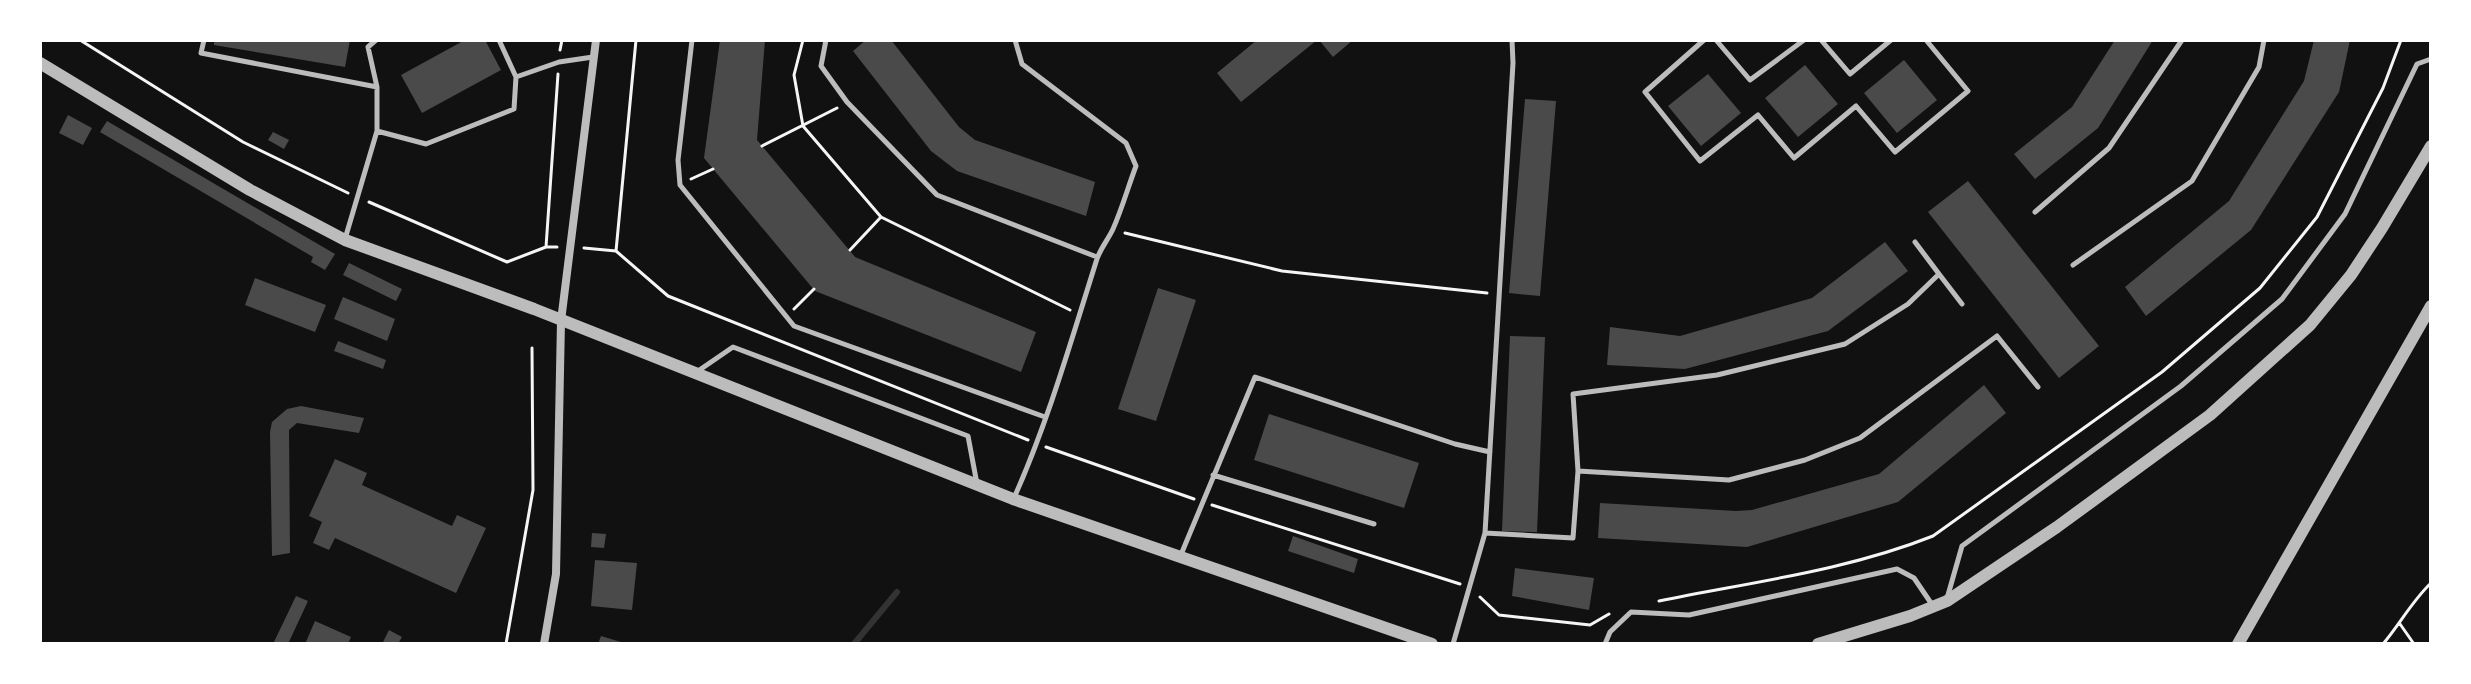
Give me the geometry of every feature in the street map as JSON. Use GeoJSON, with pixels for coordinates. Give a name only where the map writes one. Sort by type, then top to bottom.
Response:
{"type":"FeatureCollection","features":[{"type":"Feature","properties":{"kind":"street"},"geometry":{"type":"LineString","coordinates":[[544,644],[556,574],[561,321],[596,40]]}},
{"type":"Feature","properties":{"kind":"street"},"geometry":{"type":"LineString","coordinates":[[40,63],[250,190],[345,240],[561,321],[1013,499],[1432,644]]}},
{"type":"Feature","properties":{"kind":"street"},"geometry":{"type":"LineString","coordinates":[[1818,644],[1947,601],[2057,527],[2210,415],[2310,325],[2351,275],[2431,146]]}},
{"type":"Feature","properties":{"kind":"street"},"geometry":{"type":"LineString","coordinates":[[2238,644],[2431,306]]}},
{"type":"Feature","properties":{"kind":"lane"},"geometry":{"type":"LineString","coordinates":[[204,40],[201,53],[377,87]]}},
{"type":"Feature","properties":{"kind":"lane"},"geometry":{"type":"LineString","coordinates":[[345,240],[377,131],[377,87],[368,47],[376,40]]}},
{"type":"Feature","properties":{"kind":"lane"},"geometry":{"type":"LineString","coordinates":[[377,131],[426,144],[514,109],[516,77],[499,40]]}},
{"type":"Feature","properties":{"kind":"lane"},"geometry":{"type":"LineString","coordinates":[[692,40],[678,160],[680,185],[794,326],[1045,417]]}},
{"type":"Feature","properties":{"kind":"lane"},"geometry":{"type":"LineString","coordinates":[[826,40],[821,66],[847,102],[937,195],[1097,257]]}},
{"type":"Feature","properties":{"kind":"lane"},"geometry":{"type":"LineString","coordinates":[[1013,499],[1038,444],[1097,257],[1112,230],[1136,166],[1126,143],[1022,64],[1015,40]]}},
{"type":"Feature","properties":{"kind":"lane"},"geometry":{"type":"LineString","coordinates":[[1453,644],[1485,533],[1512,40]]}},
{"type":"Feature","properties":{"kind":"lane"},"geometry":{"type":"LineString","coordinates":[[1704,40],[1645,92],[1700,161],[1758,115],[1794,158],[1856,106],[1895,152],[1968,91],[1926,40]]}},
{"type":"Feature","properties":{"kind":"lane"},"geometry":{"type":"LineString","coordinates":[[1716,40],[1750,80],[1804,40]]}},
{"type":"Feature","properties":{"kind":"lane"},"geometry":{"type":"LineString","coordinates":[[1821,40],[1850,74],[1891,40]]}},
{"type":"Feature","properties":{"kind":"lane"},"geometry":{"type":"LineString","coordinates":[[2035,212],[2109,148],[2182,40]]}},
{"type":"Feature","properties":{"kind":"lane"},"geometry":{"type":"LineString","coordinates":[[2073,265],[2192,181],[2259,67],[2264,40]]}},
{"type":"Feature","properties":{"kind":"lane"},"geometry":{"type":"LineString","coordinates":[[516,77],[559,62],[594,57]]}},
{"type":"Feature","properties":{"kind":"lane"},"geometry":{"type":"LineString","coordinates":[[1947,601],[1962,546],[2181,386],[2282,299],[2345,214],[2417,64],[2431,59]]}},
{"type":"Feature","properties":{"kind":"lane"},"geometry":{"type":"LineString","coordinates":[[1915,242],[1962,304]]}},
{"type":"Feature","properties":{"kind":"lane"},"geometry":{"type":"LineString","coordinates":[[1485,533],[1573,538],[1578,471],[1573,394],[1717,375],[1845,344],[1908,304],[1939,274]]}},
{"type":"Feature","properties":{"kind":"lane"},"geometry":{"type":"LineString","coordinates":[[1578,471],[1729,480],[1805,460],[1860,438],[1997,336],[2038,387]]}},
{"type":"Feature","properties":{"kind":"lane"},"geometry":{"type":"LineString","coordinates":[[694,374],[733,347],[968,436],[977,485]]}},
{"type":"Feature","properties":{"kind":"lane"},"geometry":{"type":"LineString","coordinates":[[1180,558],[1255,377],[1455,444],[1490,452]]}},
{"type":"Feature","properties":{"kind":"lane"},"geometry":{"type":"LineString","coordinates":[[1213,475],[1374,524]]}},
{"type":"Feature","properties":{"kind":"lane"},"geometry":{"type":"LineString","coordinates":[[1605,644],[1610,632],[1631,612],[1689,615],[1897,569],[1914,578],[1934,607]]}},
{"type":"Feature","properties":{"kind":"path"},"geometry":{"type":"LineString","coordinates":[[80,40],[243,142],[357,197],[507,262],[546,247],[616,251],[668,296],[1038,444],[1202,502],[1469,587],[1499,615],[1590,625],[1618,609]]}},
{"type":"Feature","properties":{"kind":"path"},"geometry":{"type":"LineString","coordinates":[[546,247],[562,40]]}},
{"type":"Feature","properties":{"kind":"path"},"geometry":{"type":"LineString","coordinates":[[616,251],[636,40]]}},
{"type":"Feature","properties":{"kind":"path"},"geometry":{"type":"LineString","coordinates":[[803,40],[794,75],[803,126],[881,217],[1081,315]]}},
{"type":"Feature","properties":{"kind":"path"},"geometry":{"type":"LineString","coordinates":[[1656,601],[1782,578],[1891,552],[1933,536],[2162,372],[2260,288],[2317,217],[2383,88],[2401,40]]}},
{"type":"Feature","properties":{"kind":"path"},"geometry":{"type":"LineString","coordinates":[[762,146],[847,102]]}},
{"type":"Feature","properties":{"kind":"path"},"geometry":{"type":"LineString","coordinates":[[680,185],[713,169]]}},
{"type":"Feature","properties":{"kind":"path"},"geometry":{"type":"LineString","coordinates":[[850,250],[881,217]]}},
{"type":"Feature","properties":{"kind":"path"},"geometry":{"type":"LineString","coordinates":[[1112,230],[1282,271],[1499,294]]}},
{"type":"Feature","properties":{"kind":"path"},"geometry":{"type":"LineString","coordinates":[[787,317],[814,289]]}},
{"type":"Feature","properties":{"kind":"path"},"geometry":{"type":"LineString","coordinates":[[506,644],[533,490],[532,348]]}},
{"type":"Feature","properties":{"kind":"path"},"geometry":{"type":"LineString","coordinates":[[2383,644],[2400,624],[2413,600],[2431,583]]}},
{"type":"Feature","properties":{"kind":"path"},"geometry":{"type":"LineString","coordinates":[[2400,624],[2414,644]]}},
{"type":"Feature","properties":{"kind":"building"},"geometry":{"type":"Polygon","coordinates":[[[214,40],[350,40],[345,67],[214,45],[214,40]]]}},
{"type":"Feature","properties":{"kind":"building"},"geometry":{"type":"Polygon","coordinates":[[[465,40],[485,40],[501,70],[422,113],[401,75],[465,40]]]}},
{"type":"Feature","properties":{"kind":"building"},"geometry":{"type":"Polygon","coordinates":[[[720,40],[765,40],[757,140],[855,257],[1036,332],[1021,372],[815,291],[704,158],[720,40]]]}},
{"type":"Feature","properties":{"kind":"building"},"geometry":{"type":"Polygon","coordinates":[[[866,40],[891,40],[959,127],[975,140],[1095,182],[1086,216],[957,171],[931,151],[853,51],[866,40]]]}},
{"type":"Feature","properties":{"kind":"building"},"geometry":{"type":"Polygon","coordinates":[[[1257,40],[1317,40],[1241,102],[1217,73],[1257,40]]]}},
{"type":"Feature","properties":{"kind":"building"},"geometry":{"type":"Polygon","coordinates":[[[1319,40],[1353,40],[1333,57],[1319,40]]]}},
{"type":"Feature","properties":{"kind":"building"},"geometry":{"type":"Polygon","coordinates":[[[2115,40],[2153,40],[2098,128],[2035,179],[2014,154],[2072,107],[2115,40]]]}},
{"type":"Feature","properties":{"kind":"building"},"geometry":{"type":"Polygon","coordinates":[[[2314,40],[2350,40],[2339,92],[2251,230],[2146,316],[2125,287],[2229,201],[2304,81],[2314,40]]]}},
{"type":"Feature","properties":{"kind":"building"},"geometry":{"type":"Polygon","coordinates":[[[1904,60],[1937,100],[1897,133],[1864,93],[1904,60]]]}},
{"type":"Feature","properties":{"kind":"building"},"geometry":{"type":"Polygon","coordinates":[[[1805,65],[1838,104],[1798,137],[1765,98],[1805,65]]]}},
{"type":"Feature","properties":{"kind":"building"},"geometry":{"type":"Polygon","coordinates":[[[1708,74],[1741,113],[1701,146],[1668,106],[1708,74]]]}},
{"type":"Feature","properties":{"kind":"building"},"geometry":{"type":"Polygon","coordinates":[[[1525,99],[1556,101],[1540,296],[1509,293],[1525,99]]]}},
{"type":"Feature","properties":{"kind":"building"},"geometry":{"type":"Polygon","coordinates":[[[68,115],[92,128],[83,145],[59,133],[68,115]]]}},
{"type":"Feature","properties":{"kind":"building"},"geometry":{"type":"Polygon","coordinates":[[[107,121],[335,254],[325,270],[311,262],[313,257],[100,132],[107,121]]]}},
{"type":"Feature","properties":{"kind":"building"},"geometry":{"type":"Polygon","coordinates":[[[273,132],[289,140],[284,149],[268,140],[273,132]]]}},
{"type":"Feature","properties":{"kind":"building"},"geometry":{"type":"Polygon","coordinates":[[[1968,181],[2099,346],[2059,378],[1928,212],[1968,181]]]}},
{"type":"Feature","properties":{"kind":"building"},"geometry":{"type":"Polygon","coordinates":[[[1885,242],[1908,271],[1828,331],[1685,369],[1607,365],[1610,327],[1680,336],[1812,298],[1885,242]]]}},
{"type":"Feature","properties":{"kind":"building"},"geometry":{"type":"Polygon","coordinates":[[[349,263],[402,289],[396,301],[343,275],[349,263]]]}},
{"type":"Feature","properties":{"kind":"building"},"geometry":{"type":"Polygon","coordinates":[[[255,278],[326,305],[315,332],[245,305],[255,278]]]}},
{"type":"Feature","properties":{"kind":"building"},"geometry":{"type":"Polygon","coordinates":[[[1158,288],[1196,300],[1156,421],[1118,409],[1158,288]]]}},
{"type":"Feature","properties":{"kind":"building"},"geometry":{"type":"Polygon","coordinates":[[[343,297],[395,319],[387,341],[334,319],[343,297]]]}},
{"type":"Feature","properties":{"kind":"building"},"geometry":{"type":"Polygon","coordinates":[[[1510,336],[1545,337],[1537,532],[1502,531],[1510,336]]]}},
{"type":"Feature","properties":{"kind":"building"},"geometry":{"type":"Polygon","coordinates":[[[338,341],[386,360],[383,369],[334,351],[338,341]]]}},
{"type":"Feature","properties":{"kind":"building"},"geometry":{"type":"Polygon","coordinates":[[[1984,385],[2006,413],[1898,502],[1747,547],[1598,538],[1600,503],[1752,510],[1879,474],[1984,385]]]}},
{"type":"Feature","properties":{"kind":"building"},"geometry":{"type":"Polygon","coordinates":[[[301,406],[364,418],[359,433],[297,423],[289,430],[290,553],[272,556],[270,432],[272,422],[287,409],[301,406]]]}},
{"type":"Feature","properties":{"kind":"building"},"geometry":{"type":"Polygon","coordinates":[[[1269,414],[1419,463],[1404,508],[1254,460],[1269,414]]]}},
{"type":"Feature","properties":{"kind":"building"},"geometry":{"type":"Polygon","coordinates":[[[335,459],[367,473],[362,485],[452,526],[457,515],[486,528],[456,593],[335,538],[329,550],[313,543],[322,522],[309,516],[335,459]]]}},
{"type":"Feature","properties":{"kind":"building"},"geometry":{"type":"Polygon","coordinates":[[[592,533],[606,534],[604,548],[591,547],[592,533]]]}},
{"type":"Feature","properties":{"kind":"building"},"geometry":{"type":"Polygon","coordinates":[[[1293,536],[1358,559],[1354,573],[1288,551],[1293,536]]]}},
{"type":"Feature","properties":{"kind":"building"},"geometry":{"type":"Polygon","coordinates":[[[595,560],[637,563],[632,610],[591,606],[595,560]]]}},
{"type":"Feature","properties":{"kind":"building"},"geometry":{"type":"Polygon","coordinates":[[[1515,568],[1594,578],[1589,610],[1512,596],[1515,568]]]}},
{"type":"Feature","properties":{"kind":"building"},"geometry":{"type":"Polygon","coordinates":[[[296,596],[308,601],[288,644],[273,644],[296,596]]]}},
{"type":"Feature","properties":{"kind":"building"},"geometry":{"type":"Polygon","coordinates":[[[315,621],[351,637],[348,644],[305,644],[315,621]]]}},
{"type":"Feature","properties":{"kind":"building"},"geometry":{"type":"Polygon","coordinates":[[[389,630],[402,637],[398,644],[382,644],[389,630]]]}},
{"type":"Feature","properties":{"kind":"building"},"geometry":{"type":"Polygon","coordinates":[[[601,636],[624,643],[624,644],[598,644],[601,636]]]}},
{"type":"Feature","properties":{"kind":"waterway"},"geometry":{"type":"LineString","coordinates":[[854,644],[897,592]]}}]}
